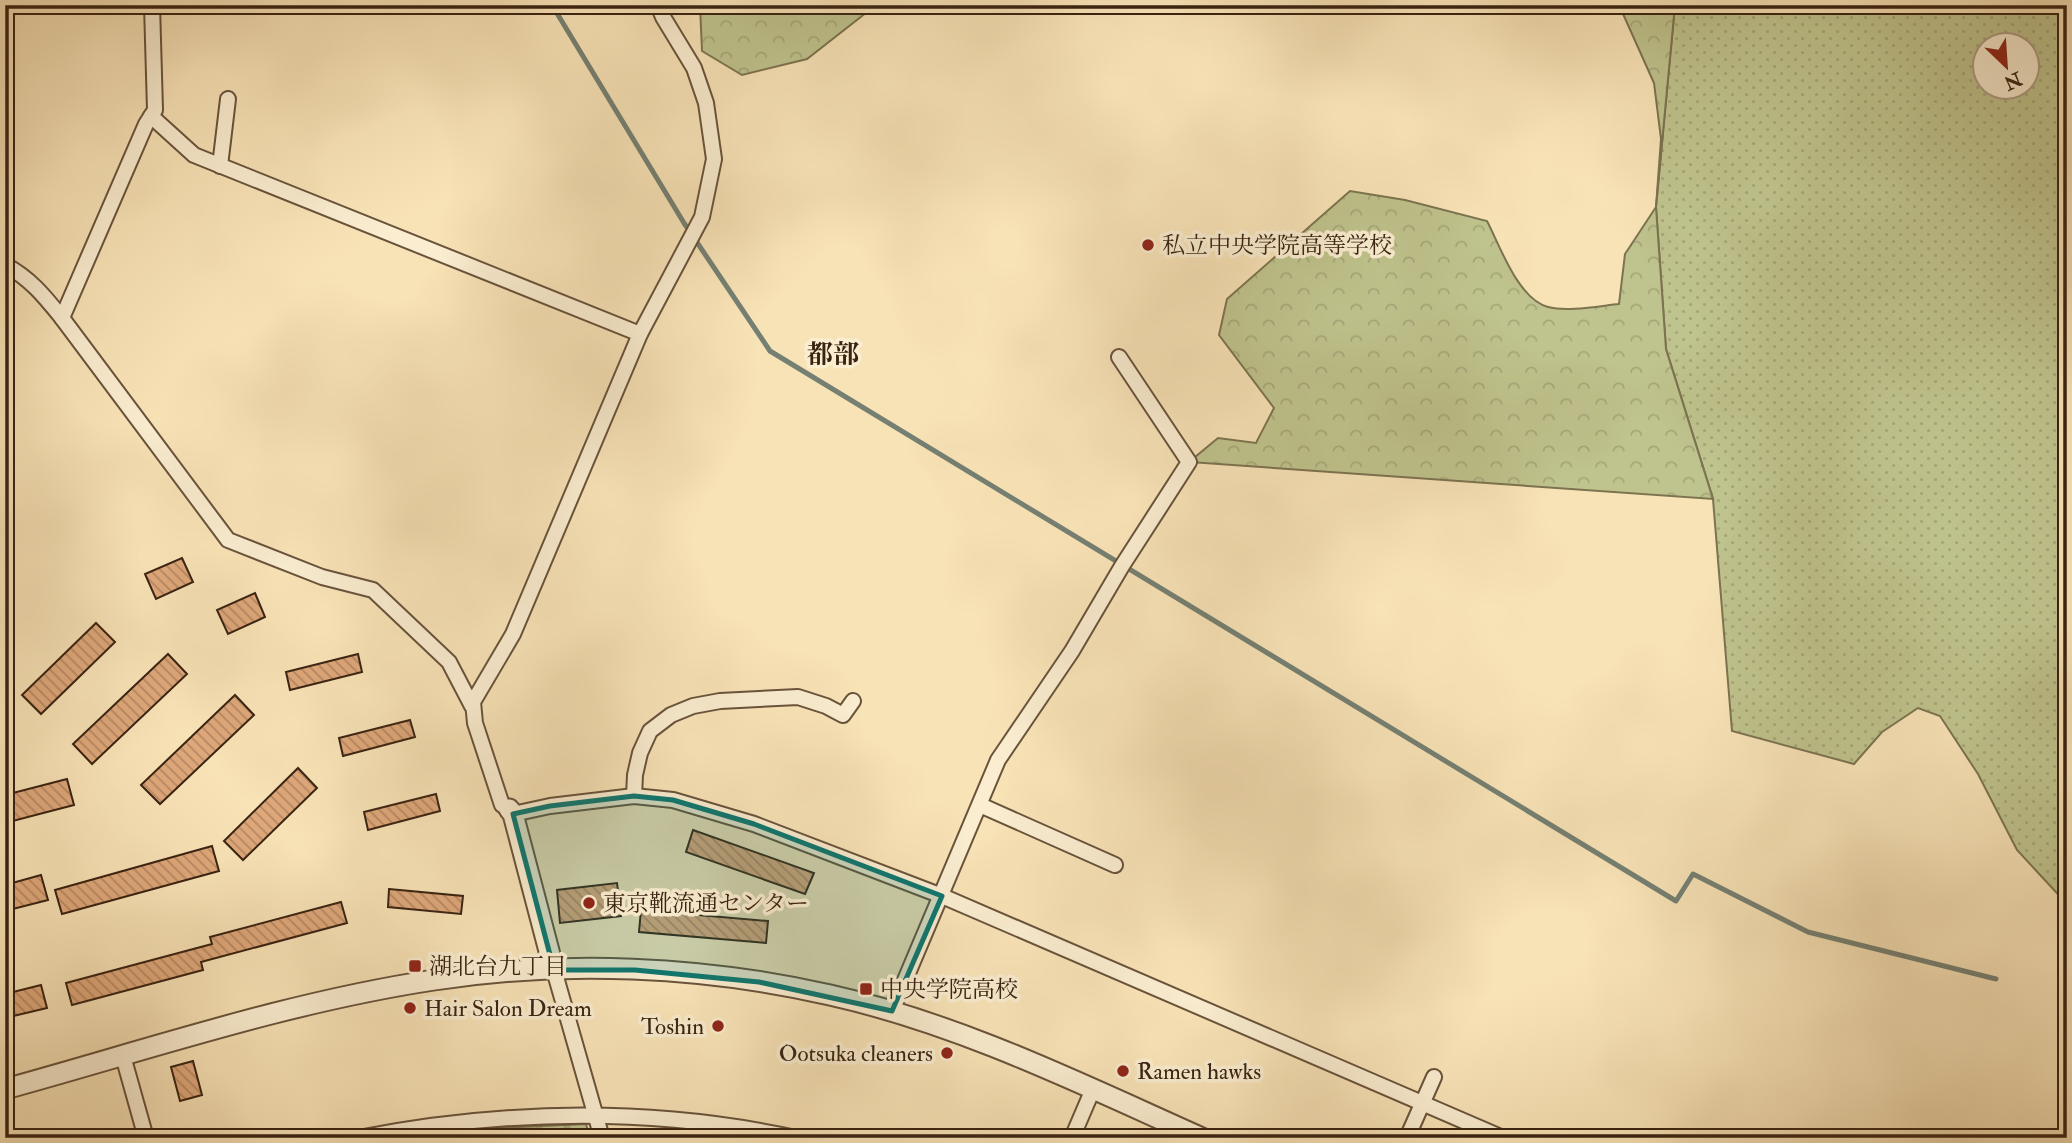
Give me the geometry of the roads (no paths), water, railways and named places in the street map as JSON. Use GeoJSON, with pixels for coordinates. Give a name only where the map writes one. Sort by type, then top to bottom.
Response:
{"type":"FeatureCollection","features":[{"type":"Feature","properties":{"kind":"street"},"geometry":{"type":"LineString","coordinates":[[62,318],[155,110],[152,5]]}},
{"type":"Feature","properties":{"kind":"street"},"geometry":{"type":"LineString","coordinates":[[472,706],[513,634],[640,334],[702,217],[714,159],[706,103],[694,68],[658,5]]}},
{"type":"Feature","properties":{"kind":"street"},"geometry":{"type":"LineString","coordinates":[[220,166],[228,99]]}},
{"type":"Feature","properties":{"kind":"street"},"geometry":{"type":"LineString","coordinates":[[151,117],[194,155],[640,334]]}},
{"type":"Feature","properties":{"kind":"street"},"geometry":{"type":"LineString","coordinates":[[5,265],[36,286],[62,318],[228,540],[322,578],[373,590],[449,662],[472,706],[502,805],[511,811],[634,796],[673,800],[754,824],[942,896],[1503,1138]]}},
{"type":"Feature","properties":{"kind":"street"},"geometry":{"type":"LineString","coordinates":[[892,1011],[998,760],[1072,651],[1189,461],[1119,357]]}},
{"type":"Feature","properties":{"kind":"street"},"geometry":{"type":"LineString","coordinates":[[634,796],[640,753],[650,731],[671,715],[693,706],[720,701],[798,697],[843,715],[853,701]]}},
{"type":"Feature","properties":{"kind":"street"},"geometry":{"type":"LineString","coordinates":[[980,805],[1115,865]]}},
{"type":"Feature","properties":{"kind":"street"},"geometry":{"type":"LineString","coordinates":[[511,811],[602,1138]]}},
{"type":"Feature","properties":{"kind":"street"},"geometry":{"type":"LineString","coordinates":[[5,1089],[279,1013],[391,987],[496,973],[635,970],[725,978],[830,995],[892,1011],[993,1046],[1202,1138]]}},
{"type":"Feature","properties":{"kind":"street"},"geometry":{"type":"LineString","coordinates":[[123,1056],[146,1138]]}},
{"type":"Feature","properties":{"kind":"street"},"geometry":{"type":"LineString","coordinates":[[1407,1138],[1434,1077]]}},
{"type":"Feature","properties":{"kind":"street"},"geometry":{"type":"LineString","coordinates":[[1072,1138],[1093,1090]]}},
{"type":"Feature","properties":{"kind":"street"},"geometry":{"type":"LineString","coordinates":[[358,1138],[491,1121],[595,1115],[796,1138]]}},
{"type":"Feature","properties":{"kind":"waterway"},"geometry":{"type":"LineString","coordinates":[[552,5],[684,223],[770,351],[1676,901],[1693,874],[1808,932],[1996,979]]}},
{"type":"Feature","properties":{"kind":"place","name":"私立中央学院高等学校"},"geometry":{"type":"Point","coordinates":[1148,245]}},
{"type":"Feature","properties":{"kind":"place","name":"東京靴流通センター"},"geometry":{"type":"Point","coordinates":[589,903]}},
{"type":"Feature","properties":{"kind":"place","name":"湖北台九丁目"},"geometry":{"type":"Point","coordinates":[415,966]}},
{"type":"Feature","properties":{"kind":"place","name":"中央学院高校"},"geometry":{"type":"Point","coordinates":[866,989]}},
{"type":"Feature","properties":{"kind":"place","name":"Hair Salon Dream"},"geometry":{"type":"Point","coordinates":[410,1008]}},
{"type":"Feature","properties":{"kind":"place","name":"Toshin"},"geometry":{"type":"Point","coordinates":[718,1026]}},
{"type":"Feature","properties":{"kind":"place","name":"Ootsuka cleaners"},"geometry":{"type":"Point","coordinates":[947,1053]}},
{"type":"Feature","properties":{"kind":"place","name":"Ramen hawks"},"geometry":{"type":"Point","coordinates":[1123,1071]}},
{"type":"Feature","properties":{"kind":"district","name":"都部"},"geometry":{"type":"Point","coordinates":[833,354]}}]}
